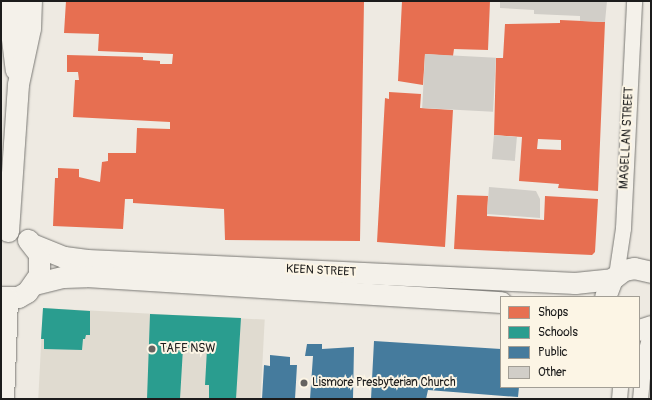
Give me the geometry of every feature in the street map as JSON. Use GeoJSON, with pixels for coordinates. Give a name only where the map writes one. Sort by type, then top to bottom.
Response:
{"type":"FeatureCollection","features":[{"type":"Feature","properties":{"kind":"street"},"geometry":{"type":"LineString","coordinates":[[13,1],[11,31],[18,84]]}},
{"type":"Feature","properties":{"kind":"street"},"geometry":{"type":"LineString","coordinates":[[5,232],[18,84],[30,28],[31,1]]}},
{"type":"Feature","properties":{"kind":"street","name":"MAGELLAN STREET"},"geometry":{"type":"LineString","coordinates":[[611,284],[623,228],[634,1]]}},
{"type":"Feature","properties":{"kind":"street","name":"KEEN STREET"},"geometry":{"type":"LineString","coordinates":[[5,232],[27,238],[34,245],[64,257],[95,260],[611,284],[634,268],[651,272]]}},
{"type":"Feature","properties":{"kind":"street"},"geometry":{"type":"LineString","coordinates":[[3,399],[4,298],[27,292],[34,284],[40,264],[34,245]]}},
{"type":"Feature","properties":{"kind":"street","name":"KEEN STREET"},"geometry":{"type":"LineString","coordinates":[[34,284],[63,277],[86,276],[500,302]]}},
{"type":"Feature","properties":{"kind":"street"},"geometry":{"type":"LineString","coordinates":[[640,330],[651,326]]}},
{"type":"Feature","properties":{"kind":"street"},"geometry":{"type":"LineString","coordinates":[[640,399],[644,357],[651,331]]}},
{"type":"Feature","properties":{"kind":"street"},"geometry":{"type":"LineString","coordinates":[[619,399],[620,388]]}},
{"type":"Feature","properties":{"kind":"shaded area","name":"TAFE NSW"},"geometry":{"type":"Polygon","coordinates":[[[43,308],[265,320],[261,399],[38,399],[43,308]]]}},
{"type":"Feature","properties":{"kind":"building: Shops"},"geometry":{"type":"Polygon","coordinates":[[[66,1],[364,1],[360,241],[225,240],[224,209],[133,203],[133,199],[125,199],[123,229],[53,226],[55,178],[58,178],[58,168],[79,169],[79,177],[100,182],[102,162],[108,161],[108,153],[136,153],[137,128],[170,129],[170,122],[73,117],[75,80],[79,80],[78,72],[67,72],[67,55],[143,57],[143,60],[160,61],[160,64],[172,64],[173,54],[98,51],[99,34],[64,33],[66,1]]]}},
{"type":"Feature","properties":{"kind":"building: Shops"},"geometry":{"type":"Polygon","coordinates":[[[402,1],[490,1],[488,50],[454,49],[453,56],[425,54],[423,85],[398,81],[402,1]]]}},
{"type":"Feature","properties":{"kind":"building: Shops"},"geometry":{"type":"Polygon","coordinates":[[[560,20],[605,22],[598,191],[558,188],[559,184],[519,181],[522,137],[494,135],[496,58],[503,58],[505,24],[560,23],[560,20]],[[538,139],[537,149],[561,150],[561,140],[538,139]]]}},
{"type":"Feature","properties":{"kind":"building: Shops"},"geometry":{"type":"Polygon","coordinates":[[[389,92],[421,94],[420,108],[453,110],[445,247],[377,242],[385,98],[389,99],[389,92]]]}},
{"type":"Feature","properties":{"kind":"building: Shops"},"geometry":{"type":"Polygon","coordinates":[[[457,195],[488,196],[487,216],[544,220],[545,196],[598,199],[595,252],[592,255],[454,249],[457,195]]]}},
{"type":"Feature","properties":{"kind":"building: Schools"},"geometry":{"type":"Polygon","coordinates":[[[43,308],[90,311],[90,335],[86,335],[85,339],[83,339],[82,350],[44,349],[44,339],[41,339],[43,308]]]}},
{"type":"Feature","properties":{"kind":"building: Schools"},"geometry":{"type":"Polygon","coordinates":[[[150,314],[241,318],[236,399],[209,399],[209,385],[205,385],[207,349],[183,348],[180,399],[147,399],[150,314]]]}},
{"type":"Feature","properties":{"kind":"building: Public"},"geometry":{"type":"Polygon","coordinates":[[[374,341],[500,349],[500,388],[519,388],[518,397],[428,390],[426,399],[371,399],[374,341]]]}},
{"type":"Feature","properties":{"kind":"building: Public"},"geometry":{"type":"Polygon","coordinates":[[[307,344],[322,344],[322,349],[354,347],[353,399],[310,399],[313,356],[305,356],[307,344]]]}},
{"type":"Feature","properties":{"kind":"building: Public"},"geometry":{"type":"Polygon","coordinates":[[[270,355],[290,357],[290,365],[297,365],[295,399],[262,399],[264,365],[270,366],[270,355]]]}},
{"type":"Feature","properties":{"kind":"building: Other"},"geometry":{"type":"Polygon","coordinates":[[[500,1],[607,1],[605,22],[580,21],[580,16],[534,14],[534,10],[500,8],[500,1]]]}},
{"type":"Feature","properties":{"kind":"building: Other"},"geometry":{"type":"Polygon","coordinates":[[[425,54],[496,58],[493,112],[422,108],[425,54]]]}},
{"type":"Feature","properties":{"kind":"building: Other"},"geometry":{"type":"Polygon","coordinates":[[[494,135],[517,137],[515,161],[492,159],[494,135]]]}},
{"type":"Feature","properties":{"kind":"building: Other"},"geometry":{"type":"Polygon","coordinates":[[[489,187],[536,191],[540,199],[540,218],[487,214],[489,187]]]}},
{"type":"Feature","properties":{"kind":"place","name":"TAFE NSW"},"geometry":{"type":"Point","coordinates":[152,349]}},
{"type":"Feature","properties":{"kind":"place","name":"Lismore Presbyterian Church"},"geometry":{"type":"Point","coordinates":[304,383]}}]}
